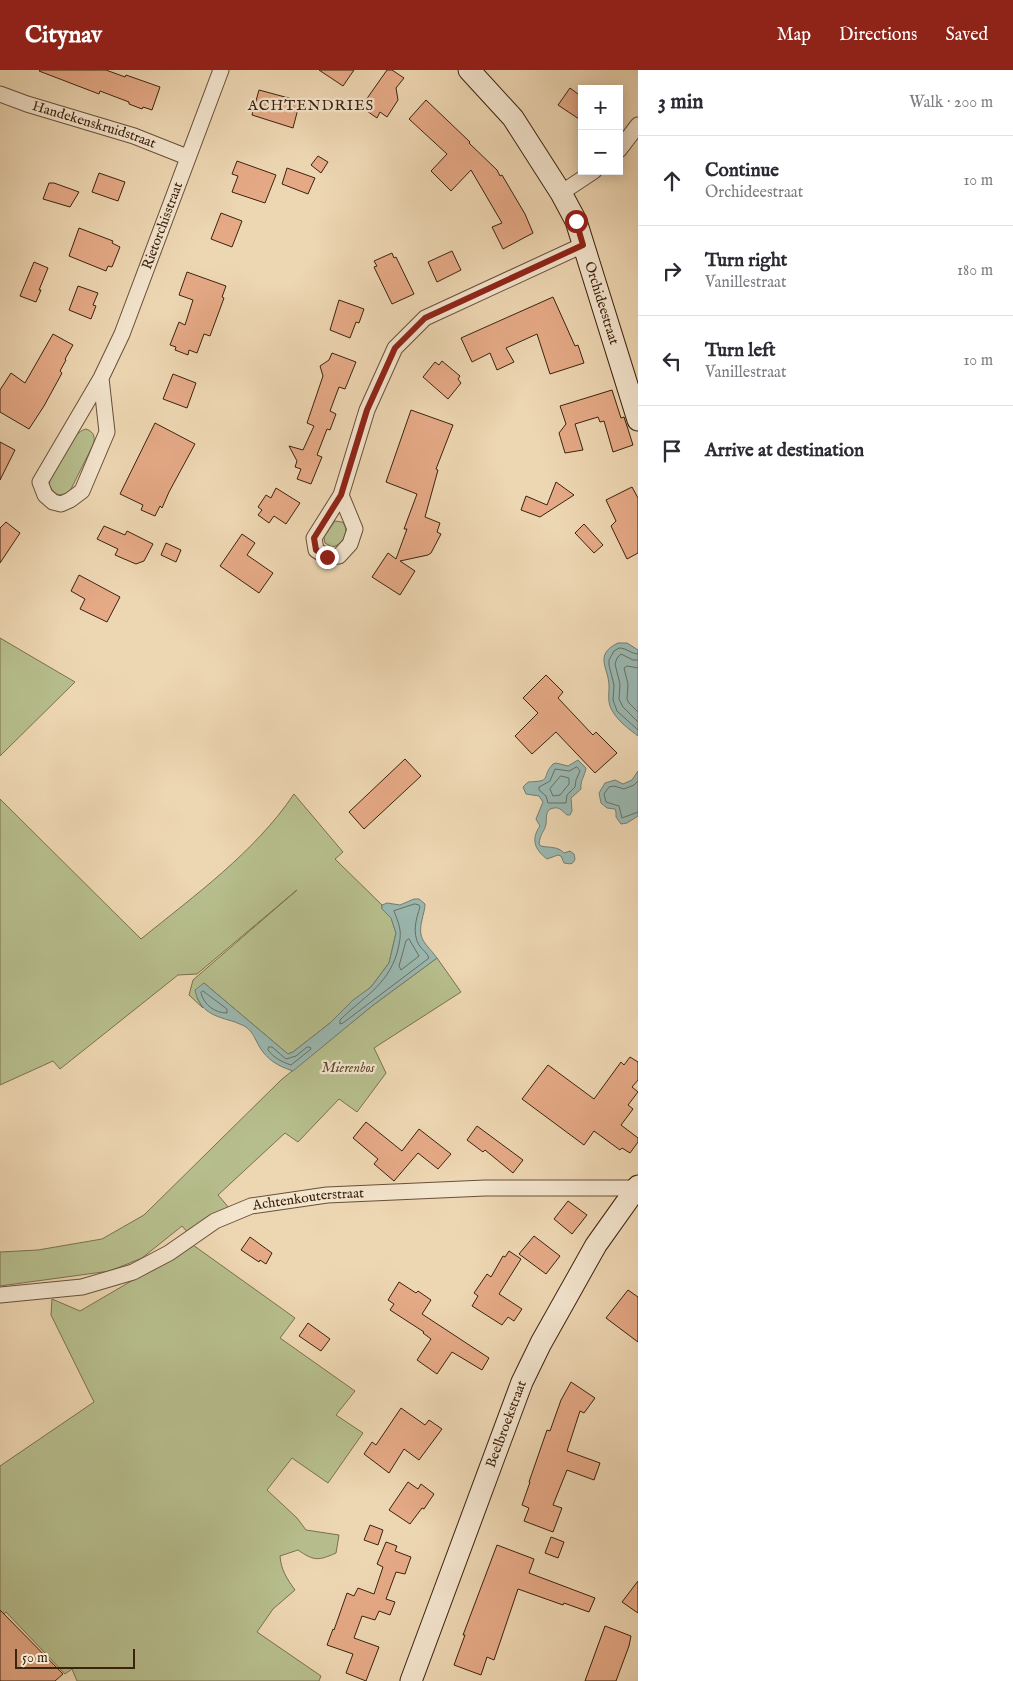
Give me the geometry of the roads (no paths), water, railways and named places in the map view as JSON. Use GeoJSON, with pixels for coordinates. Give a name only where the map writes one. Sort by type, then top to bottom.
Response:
{"type":"FeatureCollection","features":[{"type":"Feature","properties":{"kind":"street","name":"Rietorchisstraat"},"geometry":{"type":"LineString","coordinates":[[101,378],[108,432],[82,491],[61,504],[53,502],[45,495],[40,482],[101,378],[122,334],[221,70]]}},
{"type":"Feature","properties":{"kind":"street","name":"Orchideestraat"},"geometry":{"type":"LineString","coordinates":[[469,70],[513,118],[561,193],[576,221],[638,420]]}},
{"type":"Feature","properties":{"kind":"street","name":"Handekenskruidstraat"},"geometry":{"type":"LineString","coordinates":[[0,94],[134,136],[187,157]]}},
{"type":"Feature","properties":{"kind":"street"},"geometry":{"type":"LineString","coordinates":[[623,145],[638,125]]}},
{"type":"Feature","properties":{"kind":"street"},"geometry":{"type":"LineString","coordinates":[[561,193],[588,175]]}},
{"type":"Feature","properties":{"kind":"street"},"geometry":{"type":"LineString","coordinates":[[341,495],[367,410],[395,348],[425,318],[583,245]]}},
{"type":"Feature","properties":{"kind":"street","name":"Achtenkouterstraat"},"geometry":{"type":"LineString","coordinates":[[0,1295],[82,1287],[133,1272],[169,1253],[215,1221],[251,1206],[327,1194],[485,1188],[637,1187]]}},
{"type":"Feature","properties":{"kind":"street","name":"Beelbroekstraat"},"geometry":{"type":"LineString","coordinates":[[411,1681],[522,1382],[541,1343],[596,1245],[637,1187]]}},
{"type":"Feature","properties":{"kind":"water"},"geometry":{"type":"Polygon","coordinates":[[[618,643],[627,643],[638,650],[638,736],[618,719],[611,709],[609,702],[609,686],[604,657],[610,648],[618,643]]]}},
{"type":"Feature","properties":{"kind":"water"},"geometry":{"type":"Polygon","coordinates":[[[578,760],[586,768],[581,789],[571,798],[572,811],[570,815],[567,815],[557,808],[550,809],[539,844],[559,849],[564,853],[570,851],[574,854],[575,859],[572,863],[568,864],[564,863],[561,856],[558,855],[547,859],[537,848],[535,835],[540,826],[536,819],[543,802],[539,796],[526,794],[523,787],[528,782],[544,780],[553,764],[568,766],[578,760]]]}},
{"type":"Feature","properties":{"kind":"water"},"geometry":{"type":"Polygon","coordinates":[[[638,771],[638,816],[627,823],[621,824],[616,817],[615,809],[607,808],[601,803],[599,793],[605,783],[615,780],[623,784],[632,780],[638,771]]]}},
{"type":"Feature","properties":{"kind":"water"},"geometry":{"type":"Polygon","coordinates":[[[414,899],[419,899],[425,904],[421,927],[422,937],[437,958],[372,1006],[293,1071],[269,1059],[246,1027],[209,1012],[197,998],[195,990],[204,983],[288,1054],[293,1052],[330,1023],[353,1000],[371,987],[389,963],[396,933],[391,918],[382,909],[382,905],[387,903],[400,905],[414,899]]]}},
{"type":"Feature","properties":{"kind":"district","name":"ACHTENDRIES"},"geometry":{"type":"Point","coordinates":[311,105]}},
{"type":"Feature","properties":{"kind":"park label","name":"Mierenbos"},"geometry":{"type":"Point","coordinates":[348,1068]}}]}
